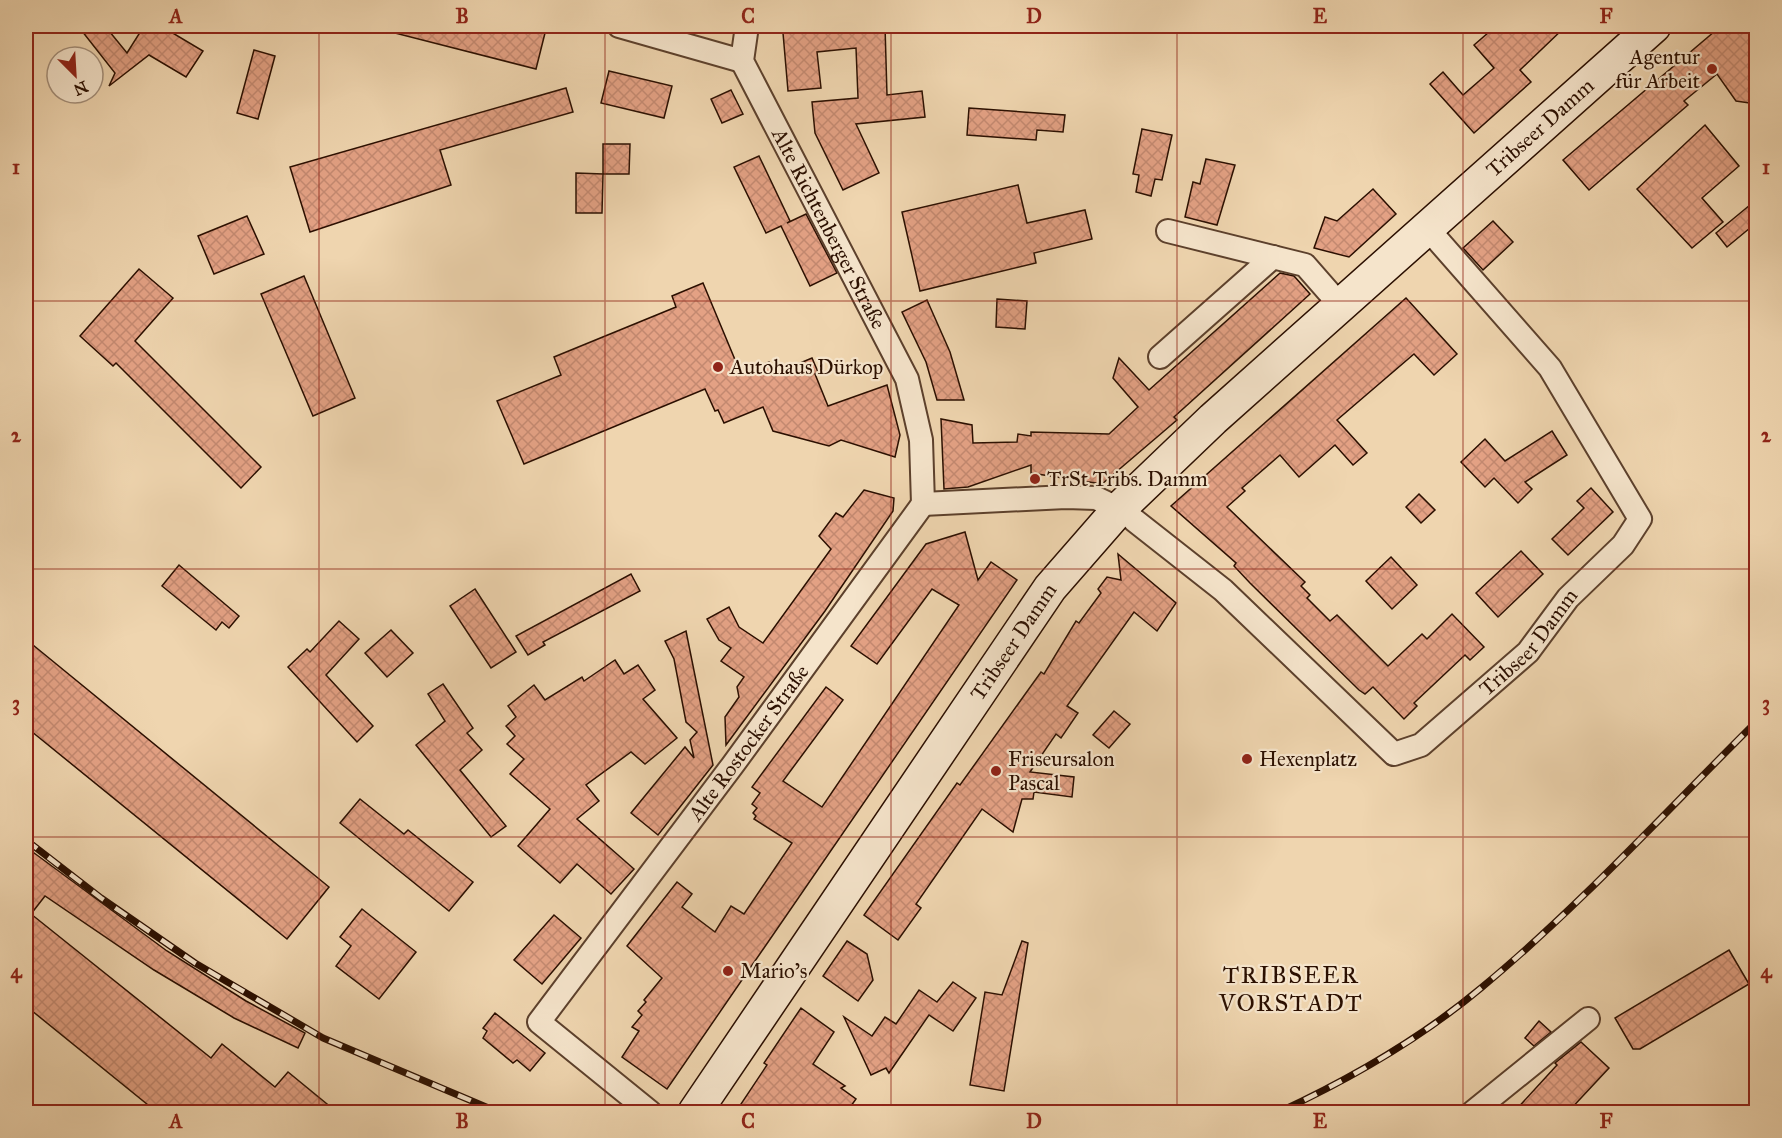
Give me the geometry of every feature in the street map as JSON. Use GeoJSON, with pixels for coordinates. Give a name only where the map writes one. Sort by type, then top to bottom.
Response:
{"type":"FeatureCollection","features":[{"type":"Feature","properties":{"kind":"main road","name":"Tribseer Damm"},"geometry":{"type":"LineString","coordinates":[[695,1113],[1050,588],[1116,509],[1213,419],[1654,26]]}},
{"type":"Feature","properties":{"kind":"main road","name":"Tribseer Damm"},"geometry":{"type":"LineString","coordinates":[[679,1113],[750,1031]]}},
{"type":"Feature","properties":{"kind":"street"},"geometry":{"type":"LineString","coordinates":[[619,26],[742,61],[747,26]]}},
{"type":"Feature","properties":{"kind":"street","name":"Alte Richtenberger Straße"},"geometry":{"type":"LineString","coordinates":[[742,61],[907,379],[921,440],[922,504]]}},
{"type":"Feature","properties":{"kind":"street","name":"Tribseer Damm"},"geometry":{"type":"LineString","coordinates":[[1116,509],[1223,590],[1394,754],[1421,745],[1528,652],[1568,598],[1623,545],[1640,519],[1550,368],[1428,229]]}},
{"type":"Feature","properties":{"kind":"street"},"geometry":{"type":"LineString","coordinates":[[1168,231],[1305,265],[1340,305]]}},
{"type":"Feature","properties":{"kind":"street"},"geometry":{"type":"LineString","coordinates":[[1160,357],[1273,257]]}},
{"type":"Feature","properties":{"kind":"street"},"geometry":{"type":"LineString","coordinates":[[922,504],[1066,497],[1116,509]]}},
{"type":"Feature","properties":{"kind":"street","name":"Alte Rostocker Straße"},"geometry":{"type":"LineString","coordinates":[[650,1113],[539,1022],[732,766],[922,504]]}},
{"type":"Feature","properties":{"kind":"street"},"geometry":{"type":"LineString","coordinates":[[1473,1113],[1588,1019]]}},
{"type":"Feature","properties":{"kind":"building"},"geometry":{"type":"Polygon","coordinates":[[[78,26],[105,26],[127,53],[144,26],[161,26],[203,51],[186,77],[149,55],[109,86],[115,73],[105,60],[105,45],[93,45],[78,26]]]}},
{"type":"Feature","properties":{"kind":"building"},"geometry":{"type":"Polygon","coordinates":[[[388,26],[515,26],[545,33],[536,69],[387,31],[388,26]]]}},
{"type":"Feature","properties":{"kind":"building"},"geometry":{"type":"Polygon","coordinates":[[[855,26],[885,26],[887,95],[922,91],[925,117],[856,124],[879,173],[843,190],[815,133],[812,102],[858,98],[856,48],[817,52],[821,88],[788,91],[783,33],[855,26]]]}},
{"type":"Feature","properties":{"kind":"building"},"geometry":{"type":"Polygon","coordinates":[[[1496,26],[1566,26],[1520,70],[1531,82],[1474,133],[1430,84],[1443,72],[1463,95],[1494,68],[1474,45],[1496,26]]]}},
{"type":"Feature","properties":{"kind":"building"},"geometry":{"type":"Polygon","coordinates":[[[1721,26],[1756,26],[1756,104],[1736,101],[1717,74],[1684,101],[1688,105],[1589,190],[1563,160],[1721,26]]]}},
{"type":"Feature","properties":{"kind":"building"},"geometry":{"type":"Polygon","coordinates":[[[254,50],[275,56],[258,119],[237,113],[254,50]]]}},
{"type":"Feature","properties":{"kind":"building"},"geometry":{"type":"Polygon","coordinates":[[[609,71],[672,86],[664,118],[601,103],[609,71]]]}},
{"type":"Feature","properties":{"kind":"building"},"geometry":{"type":"Polygon","coordinates":[[[566,88],[573,112],[440,150],[451,185],[310,232],[290,167],[566,88]]]}},
{"type":"Feature","properties":{"kind":"building"},"geometry":{"type":"Polygon","coordinates":[[[731,90],[743,114],[722,123],[711,99],[731,90]]]}},
{"type":"Feature","properties":{"kind":"building"},"geometry":{"type":"Polygon","coordinates":[[[969,108],[1065,115],[1063,132],[1037,130],[1036,140],[967,135],[969,108]]]}},
{"type":"Feature","properties":{"kind":"building"},"geometry":{"type":"Polygon","coordinates":[[[1705,125],[1739,166],[1702,198],[1723,222],[1692,248],[1637,189],[1705,125]]]}},
{"type":"Feature","properties":{"kind":"building"},"geometry":{"type":"Polygon","coordinates":[[[1142,129],[1172,135],[1162,180],[1155,179],[1151,196],[1136,192],[1139,175],[1133,174],[1142,129]]]}},
{"type":"Feature","properties":{"kind":"building"},"geometry":{"type":"Polygon","coordinates":[[[603,144],[630,144],[629,174],[603,174],[603,144]]]}},
{"type":"Feature","properties":{"kind":"building"},"geometry":{"type":"Polygon","coordinates":[[[759,156],[790,221],[787,223],[806,214],[837,273],[810,286],[781,226],[766,233],[734,167],[759,156]]]}},
{"type":"Feature","properties":{"kind":"building"},"geometry":{"type":"Polygon","coordinates":[[[1206,159],[1235,165],[1217,225],[1185,217],[1193,182],[1200,184],[1206,159]]]}},
{"type":"Feature","properties":{"kind":"building"},"geometry":{"type":"Polygon","coordinates":[[[576,173],[603,174],[602,213],[576,213],[576,173]]]}},
{"type":"Feature","properties":{"kind":"building"},"geometry":{"type":"Polygon","coordinates":[[[1018,185],[1027,223],[1085,210],[1092,239],[1034,253],[1036,263],[920,291],[902,212],[1018,185]]]}},
{"type":"Feature","properties":{"kind":"building"},"geometry":{"type":"Polygon","coordinates":[[[1373,189],[1396,214],[1349,257],[1314,248],[1325,217],[1337,221],[1373,189]]]}},
{"type":"Feature","properties":{"kind":"building"},"geometry":{"type":"Polygon","coordinates":[[[1756,200],[1756,223],[1727,247],[1716,233],[1756,200]]]}},
{"type":"Feature","properties":{"kind":"building"},"geometry":{"type":"Polygon","coordinates":[[[247,216],[264,254],[214,274],[198,236],[247,216]]]}},
{"type":"Feature","properties":{"kind":"building"},"geometry":{"type":"Polygon","coordinates":[[[1493,221],[1513,242],[1483,270],[1463,248],[1493,221]]]}},
{"type":"Feature","properties":{"kind":"building"},"geometry":{"type":"Polygon","coordinates":[[[139,269],[173,298],[135,341],[261,467],[241,488],[116,363],[113,366],[80,336],[139,269]]]}},
{"type":"Feature","properties":{"kind":"building"},"geometry":{"type":"Polygon","coordinates":[[[1280,273],[1294,276],[1310,294],[1174,417],[1177,420],[1102,484],[1031,473],[1031,465],[968,487],[944,489],[941,419],[972,425],[973,443],[1017,442],[1018,434],[1031,436],[1031,432],[1109,434],[1138,407],[1113,378],[1119,358],[1149,390],[1280,273]]]}},
{"type":"Feature","properties":{"kind":"building"},"geometry":{"type":"Polygon","coordinates":[[[304,276],[355,398],[313,416],[261,294],[304,276]]]}},
{"type":"Feature","properties":{"kind":"building"},"geometry":{"type":"Polygon","coordinates":[[[703,283],[741,374],[769,362],[774,374],[812,358],[818,372],[815,374],[828,406],[887,385],[900,435],[895,457],[841,440],[829,446],[773,431],[763,407],[724,423],[718,410],[715,411],[705,389],[524,464],[497,401],[561,375],[554,357],[676,307],[672,296],[703,283]]]}},
{"type":"Feature","properties":{"kind":"building"},"geometry":{"type":"Polygon","coordinates":[[[1406,298],[1457,354],[1434,375],[1414,354],[1337,420],[1367,453],[1353,465],[1335,445],[1299,477],[1280,455],[1242,488],[1245,491],[1227,507],[1305,582],[1301,586],[1310,595],[1307,598],[1330,621],[1337,615],[1388,666],[1422,634],[1427,639],[1452,614],[1484,647],[1470,660],[1465,655],[1414,703],[1417,706],[1404,719],[1373,687],[1365,694],[1359,690],[1250,583],[1234,566],[1236,563],[1171,506],[1406,298]]]}},
{"type":"Feature","properties":{"kind":"building"},"geometry":{"type":"Polygon","coordinates":[[[997,299],[1027,301],[1025,329],[996,327],[997,299]]]}},
{"type":"Feature","properties":{"kind":"building"},"geometry":{"type":"Polygon","coordinates":[[[927,300],[950,352],[964,400],[937,400],[926,362],[902,312],[927,300]]]}},
{"type":"Feature","properties":{"kind":"building"},"geometry":{"type":"Polygon","coordinates":[[[1552,431],[1567,455],[1525,482],[1532,489],[1518,503],[1494,478],[1485,487],[1461,462],[1485,439],[1505,461],[1552,431]]]}},
{"type":"Feature","properties":{"kind":"building"},"geometry":{"type":"Polygon","coordinates":[[[1591,488],[1613,512],[1568,555],[1552,539],[1584,508],[1577,501],[1591,488]]]}},
{"type":"Feature","properties":{"kind":"building"},"geometry":{"type":"Polygon","coordinates":[[[864,490],[894,498],[893,511],[825,611],[726,745],[725,717],[739,697],[737,687],[744,677],[721,661],[731,648],[719,640],[707,619],[729,607],[739,627],[763,643],[831,549],[819,536],[836,513],[843,517],[864,490]]]}},
{"type":"Feature","properties":{"kind":"building"},"geometry":{"type":"Polygon","coordinates":[[[1419,494],[1435,510],[1421,523],[1406,507],[1419,494]]]}},
{"type":"Feature","properties":{"kind":"building"},"geometry":{"type":"Polygon","coordinates":[[[965,532],[978,580],[991,562],[1017,580],[667,1089],[622,1057],[639,1031],[632,1027],[642,1015],[638,1011],[662,978],[627,946],[677,882],[692,894],[682,907],[715,932],[731,906],[744,914],[792,843],[754,819],[756,816],[753,813],[757,808],[752,804],[760,793],[752,787],[826,687],[843,700],[783,781],[822,807],[959,605],[932,589],[877,664],[851,646],[926,544],[965,532]]]}},
{"type":"Feature","properties":{"kind":"building"},"geometry":{"type":"Polygon","coordinates":[[[1521,551],[1543,574],[1498,617],[1476,593],[1521,551]]]}},
{"type":"Feature","properties":{"kind":"building"},"geometry":{"type":"Polygon","coordinates":[[[1118,554],[1176,603],[1157,631],[1134,612],[1067,706],[1078,713],[1061,738],[1056,734],[1030,772],[1074,777],[1072,797],[1034,792],[1033,799],[1022,799],[1013,832],[982,809],[916,904],[921,908],[898,940],[864,915],[957,783],[960,785],[1041,672],[1044,674],[1076,621],[1079,623],[1101,593],[1098,589],[1107,577],[1121,580],[1118,554]]]}},
{"type":"Feature","properties":{"kind":"building"},"geometry":{"type":"Polygon","coordinates":[[[1391,557],[1417,585],[1392,609],[1366,581],[1391,557]]]}},
{"type":"Feature","properties":{"kind":"building"},"geometry":{"type":"Polygon","coordinates":[[[179,565],[239,616],[229,628],[222,622],[216,630],[162,586],[179,565]]]}},
{"type":"Feature","properties":{"kind":"building"},"geometry":{"type":"Polygon","coordinates":[[[631,574],[640,591],[543,642],[545,645],[528,655],[516,636],[631,574]]]}},
{"type":"Feature","properties":{"kind":"building"},"geometry":{"type":"Polygon","coordinates":[[[475,589],[516,652],[491,668],[450,606],[475,589]]]}},
{"type":"Feature","properties":{"kind":"building"},"geometry":{"type":"Polygon","coordinates":[[[339,621],[359,639],[326,675],[373,726],[357,742],[288,667],[307,649],[310,652],[339,621]]]}},
{"type":"Feature","properties":{"kind":"building"},"geometry":{"type":"Polygon","coordinates":[[[391,630],[413,653],[387,677],[365,653],[391,630]]]}},
{"type":"Feature","properties":{"kind":"building"},"geometry":{"type":"Polygon","coordinates":[[[686,631],[713,765],[658,835],[631,813],[685,747],[694,758],[690,740],[697,732],[686,722],[674,659],[665,641],[686,631]]]}},
{"type":"Feature","properties":{"kind":"building"},"geometry":{"type":"Polygon","coordinates":[[[33,645],[329,887],[287,939],[26,727],[26,655],[33,645]]]}},
{"type":"Feature","properties":{"kind":"building"},"geometry":{"type":"Polygon","coordinates":[[[615,660],[624,674],[638,665],[655,690],[643,699],[677,738],[645,764],[631,752],[586,785],[599,801],[577,819],[634,869],[611,894],[577,864],[560,883],[518,846],[550,809],[510,774],[524,759],[507,744],[515,736],[506,726],[516,717],[508,706],[534,685],[545,700],[582,677],[584,681],[615,660]]]}},
{"type":"Feature","properties":{"kind":"building"},"geometry":{"type":"Polygon","coordinates":[[[443,684],[473,728],[467,733],[482,750],[460,770],[506,826],[491,837],[416,745],[445,721],[428,694],[443,684]]]}},
{"type":"Feature","properties":{"kind":"building"},"geometry":{"type":"Polygon","coordinates":[[[1114,711],[1130,724],[1109,748],[1093,735],[1114,711]]]}},
{"type":"Feature","properties":{"kind":"building"},"geometry":{"type":"Polygon","coordinates":[[[360,799],[404,834],[408,830],[473,882],[449,911],[340,823],[360,799]]]}},
{"type":"Feature","properties":{"kind":"building"},"geometry":{"type":"Polygon","coordinates":[[[26,847],[167,951],[246,1001],[305,1033],[298,1048],[234,1018],[154,970],[45,896],[31,914],[211,1058],[222,1044],[275,1087],[288,1072],[338,1113],[158,1113],[26,1006],[26,847]]]}},
{"type":"Feature","properties":{"kind":"building"},"geometry":{"type":"Polygon","coordinates":[[[362,909],[416,952],[379,999],[336,966],[351,946],[340,937],[362,909]]]}},
{"type":"Feature","properties":{"kind":"building"},"geometry":{"type":"Polygon","coordinates":[[[554,915],[581,938],[542,984],[514,960],[554,915]]]}},
{"type":"Feature","properties":{"kind":"building"},"geometry":{"type":"Polygon","coordinates":[[[847,941],[867,954],[873,980],[858,1001],[823,976],[847,941]]]}},
{"type":"Feature","properties":{"kind":"building"},"geometry":{"type":"Polygon","coordinates":[[[1022,941],[1028,943],[1004,1091],[970,1085],[985,992],[1002,995],[1022,941]]]}},
{"type":"Feature","properties":{"kind":"building"},"geometry":{"type":"Polygon","coordinates":[[[1729,950],[1749,984],[1640,1049],[1633,1049],[1615,1018],[1729,950]]]}},
{"type":"Feature","properties":{"kind":"building"},"geometry":{"type":"Polygon","coordinates":[[[953,982],[976,998],[953,1031],[929,1015],[889,1073],[886,1068],[871,1075],[844,1017],[872,1036],[885,1017],[896,1024],[919,990],[937,1002],[953,982]]]}},
{"type":"Feature","properties":{"kind":"building"},"geometry":{"type":"Polygon","coordinates":[[[801,1008],[834,1032],[813,1064],[845,1086],[841,1088],[856,1099],[846,1113],[735,1113],[767,1065],[764,1063],[801,1008]]]}},
{"type":"Feature","properties":{"kind":"building"},"geometry":{"type":"Polygon","coordinates":[[[495,1013],[545,1053],[530,1071],[517,1060],[513,1063],[483,1038],[487,1031],[483,1028],[495,1013]]]}},
{"type":"Feature","properties":{"kind":"building"},"geometry":{"type":"Polygon","coordinates":[[[1539,1021],[1551,1032],[1534,1046],[1525,1038],[1539,1021]]]}},
{"type":"Feature","properties":{"kind":"building"},"geometry":{"type":"Polygon","coordinates":[[[1581,1042],[1609,1068],[1567,1113],[1513,1113],[1557,1065],[1555,1063],[1581,1042]]]}},
{"type":"Feature","properties":{"kind":"railway"},"geometry":{"type":"LineString","coordinates":[[1279,1112],[1384,1057],[1458,1007],[1553,925],[1756,722]]}},
{"type":"Feature","properties":{"kind":"railway"},"geometry":{"type":"LineString","coordinates":[[26,840],[101,898],[195,963],[323,1038],[498,1112]]}},
{"type":"Feature","properties":{"kind":"place","name":"Agentur für Arbeit"},"geometry":{"type":"Point","coordinates":[1712,69]}},
{"type":"Feature","properties":{"kind":"place","name":"Autohaus Dürkop"},"geometry":{"type":"Point","coordinates":[718,367]}},
{"type":"Feature","properties":{"kind":"place","name":"TrSt Tribs. Damm"},"geometry":{"type":"Point","coordinates":[1035,479]}},
{"type":"Feature","properties":{"kind":"place","name":"Hexenplatz"},"geometry":{"type":"Point","coordinates":[1247,759]}},
{"type":"Feature","properties":{"kind":"place","name":"Friseursalon Pascal"},"geometry":{"type":"Point","coordinates":[996,771]}},
{"type":"Feature","properties":{"kind":"place","name":"Mario's"},"geometry":{"type":"Point","coordinates":[728,971]}},
{"type":"Feature","properties":{"kind":"district","name":"TRIBSEER VORSTADT"},"geometry":{"type":"Point","coordinates":[1291,989]}}]}
